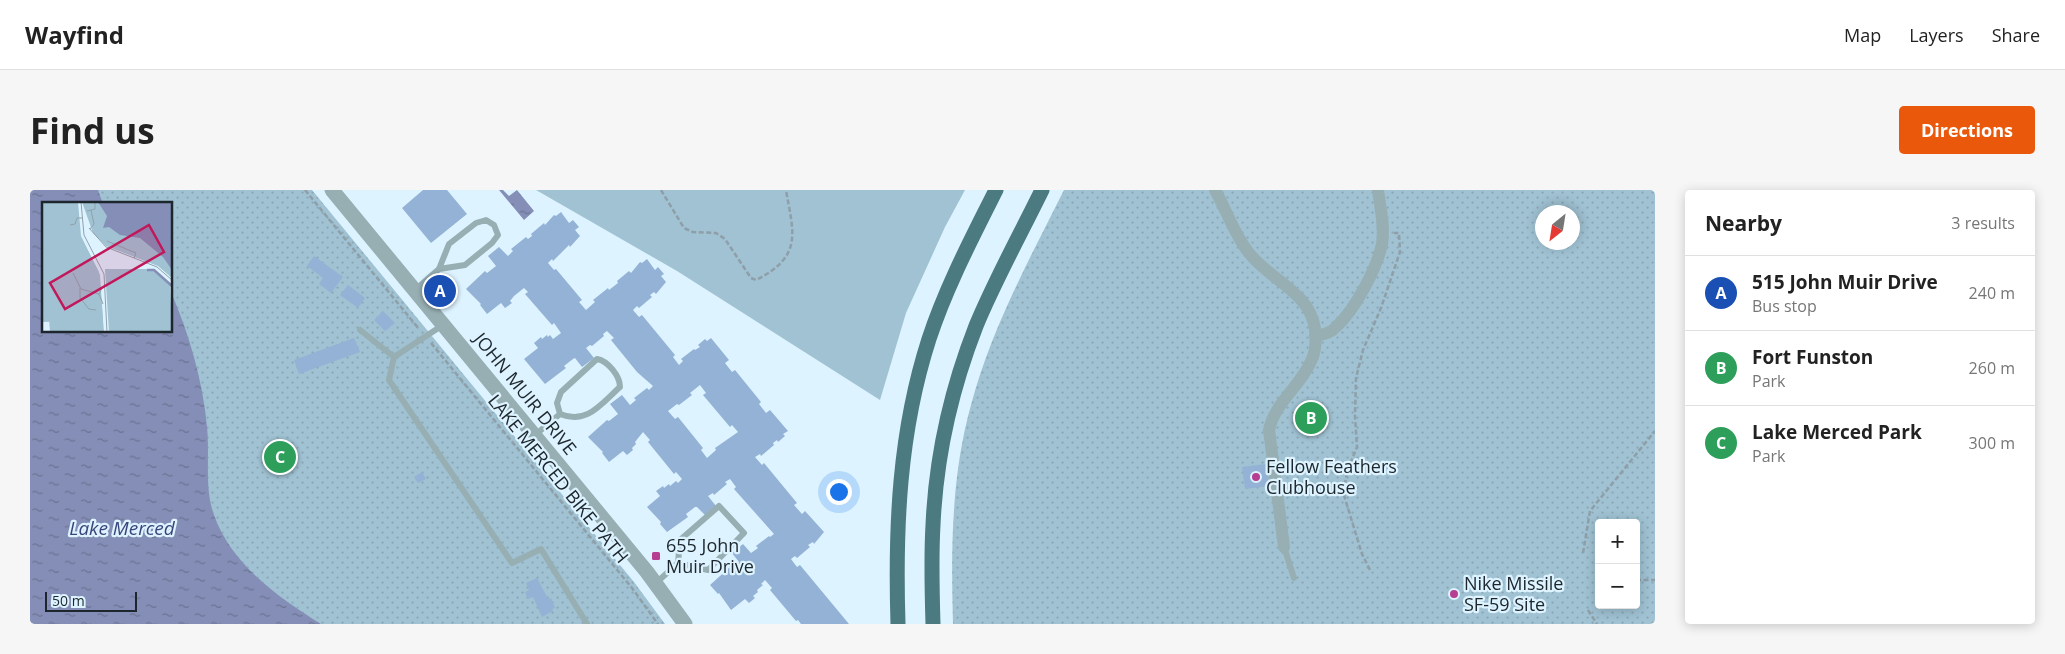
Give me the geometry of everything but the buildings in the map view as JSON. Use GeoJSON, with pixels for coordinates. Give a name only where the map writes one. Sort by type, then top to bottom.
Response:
{"type":"FeatureCollection","features":[{"type":"Feature","properties":{"kind":"main road"},"geometry":{"type":"LineString","coordinates":[[898,624],[896,553],[898,499],[904,444],[914,392],[939,312],[996,190]]}},
{"type":"Feature","properties":{"kind":"main road"},"geometry":{"type":"LineString","coordinates":[[933,624],[932,553],[934,502],[941,450],[952,402],[966,354],[986,303],[1042,190]]}},
{"type":"Feature","properties":{"kind":"street","name":"JOHN MUIR DRIVE"},"geometry":{"type":"LineString","coordinates":[[332,190],[535,435],[656,584],[685,624]]}},
{"type":"Feature","properties":{"kind":"street"},"geometry":{"type":"LineString","coordinates":[[1215,190],[1237,235],[1251,255],[1299,296],[1306,305],[1314,325],[1316,336],[1312,359],[1275,414],[1270,430],[1284,547]]}},
{"type":"Feature","properties":{"kind":"street"},"geometry":{"type":"LineString","coordinates":[[1316,336],[1326,334],[1337,327],[1361,293],[1376,263],[1383,233],[1378,190]]}},
{"type":"Feature","properties":{"kind":"lane"},"geometry":{"type":"LineString","coordinates":[[415,290],[439,269],[449,244],[476,222],[486,220],[494,225],[498,235],[492,243],[465,265],[439,269]]}},
{"type":"Feature","properties":{"kind":"lane"},"geometry":{"type":"LineString","coordinates":[[444,325],[394,357],[389,380],[512,563],[541,549],[587,624]]}},
{"type":"Feature","properties":{"kind":"lane"},"geometry":{"type":"LineString","coordinates":[[360,330],[394,357]]}},
{"type":"Feature","properties":{"kind":"lane"},"geometry":{"type":"LineString","coordinates":[[597,358],[603,360],[620,380],[620,387],[582,418],[570,418],[560,414],[556,403],[561,392],[597,358]]}},
{"type":"Feature","properties":{"kind":"lane"},"geometry":{"type":"LineString","coordinates":[[535,435],[560,414]]}},
{"type":"Feature","properties":{"kind":"lane"},"geometry":{"type":"LineString","coordinates":[[656,584],[678,563],[680,540],[719,506],[744,533],[708,570],[678,563]]}},
{"type":"Feature","properties":{"kind":"lane"},"geometry":{"type":"LineString","coordinates":[[1284,547],[1294,578]]}},
{"type":"Feature","properties":{"kind":"path"},"geometry":{"type":"LineString","coordinates":[[305,190],[421,332]]}},
{"type":"Feature","properties":{"kind":"path"},"geometry":{"type":"LineString","coordinates":[[661,190],[684,228],[693,232],[716,233],[725,239],[751,278],[756,280],[778,264],[790,248],[794,238],[794,226],[786,190]]}},
{"type":"Feature","properties":{"kind":"path"},"geometry":{"type":"LineString","coordinates":[[1370,570],[1362,554],[1343,492],[1348,468],[1357,447],[1355,416],[1356,378],[1363,350],[1382,308],[1400,252],[1399,233],[1383,233]]}},
{"type":"Feature","properties":{"kind":"path","name":"LAKE MERCED BIKE PATH"},"geometry":{"type":"LineString","coordinates":[[437,350],[625,580],[658,624]]}},
{"type":"Feature","properties":{"kind":"path"},"geometry":{"type":"LineString","coordinates":[[1583,553],[1590,511],[1655,431]]}},
{"type":"Feature","properties":{"kind":"path"},"geometry":{"type":"LineString","coordinates":[[1640,580],[1655,580]]}},
{"type":"Feature","properties":{"kind":"path"},"geometry":{"type":"LineString","coordinates":[[1588,610],[1597,624]]}},
{"type":"Feature","properties":{"kind":"shaded area"},"geometry":{"type":"Polygon","coordinates":[[[30,190],[312,190],[634,582],[665,624],[30,624],[30,190]]]}},
{"type":"Feature","properties":{"kind":"shaded area"},"geometry":{"type":"Polygon","coordinates":[[[536,190],[965,190],[945,227],[906,313],[880,400],[677,271],[536,190]]]}},
{"type":"Feature","properties":{"kind":"shaded area"},"geometry":{"type":"Polygon","coordinates":[[[1064,190],[1655,190],[1655,624],[953,624],[954,514],[959,459],[964,432],[989,349],[1024,269],[1064,190]]]}},
{"type":"Feature","properties":{"kind":"water","name":"Lake Merced"},"geometry":{"type":"Polygon","coordinates":[[[30,190],[98,190],[102,202],[42,202],[42,332],[172,332],[172,294],[184,324],[199,375],[208,438],[209,494],[214,515],[222,533],[244,564],[258,578],[289,603],[321,624],[30,624],[30,190]]]}},
{"type":"Feature","properties":{"kind":"water"},"geometry":{"type":"Polygon","coordinates":[[[499,190],[503,190],[509,196],[517,190],[534,211],[524,220],[499,190]]]}},
{"type":"Feature","properties":{"kind":"place","name":"515 John Muir Drive"},"geometry":{"type":"Point","coordinates":[440,291]}},
{"type":"Feature","properties":{"kind":"place","name":"Fort Funston"},"geometry":{"type":"Point","coordinates":[1311,418]}},
{"type":"Feature","properties":{"kind":"place","name":"Lake Merced Park"},"geometry":{"type":"Point","coordinates":[280,457]}},
{"type":"Feature","properties":{"kind":"place","name":"Fellow Feathers Clubhouse"},"geometry":{"type":"Point","coordinates":[1256,477]}},
{"type":"Feature","properties":{"kind":"place","name":"655 John Muir Drive"},"geometry":{"type":"Point","coordinates":[656,556]}},
{"type":"Feature","properties":{"kind":"place","name":"Nike Missile SF-59 Site"},"geometry":{"type":"Point","coordinates":[1454,594]}}]}
